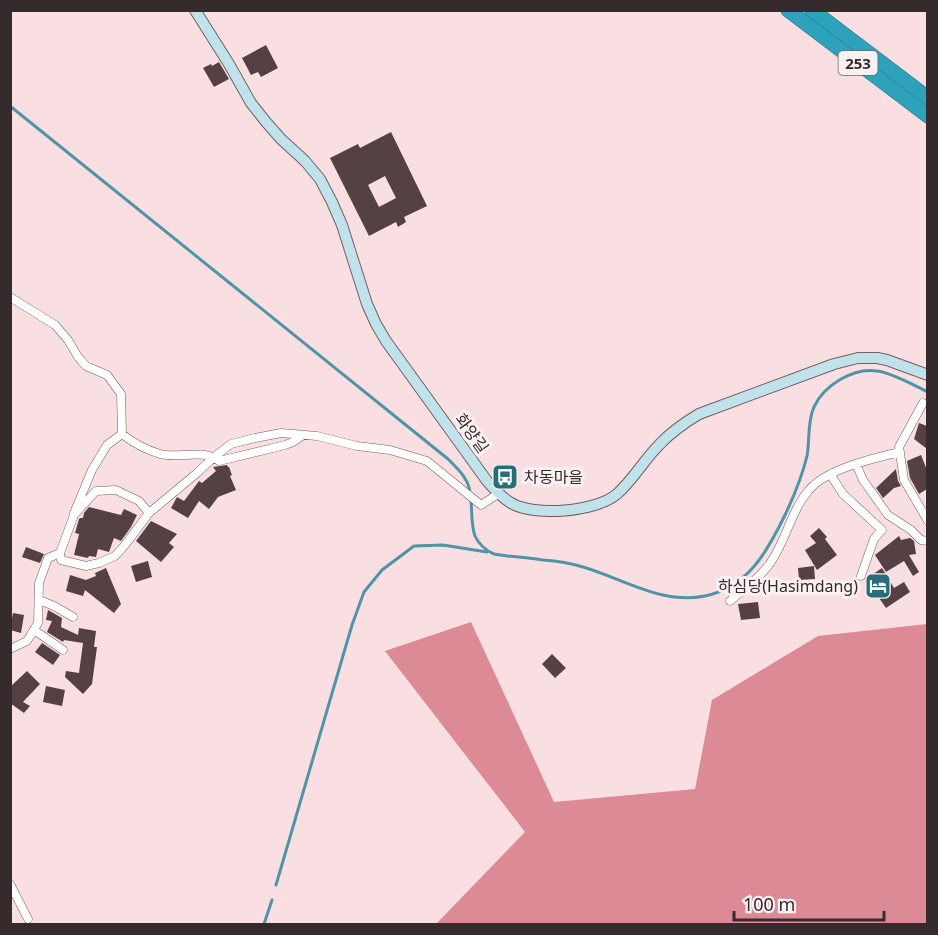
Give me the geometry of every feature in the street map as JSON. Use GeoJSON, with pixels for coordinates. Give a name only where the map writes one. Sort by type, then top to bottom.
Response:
{"type":"FeatureCollection","features":[{"type":"Feature","properties":{"kind":"highway","name":"253"},"geometry":{"type":"LineString","coordinates":[[788,10],[927,116]]}},
{"type":"Feature","properties":{"kind":"highway","name":"253"},"geometry":{"type":"LineString","coordinates":[[812,10],[927,98]]}},
{"type":"Feature","properties":{"kind":"street","name":"화양길"},"geometry":{"type":"LineString","coordinates":[[195,10],[251,103],[281,139],[305,161],[320,179],[342,225],[361,286],[376,324],[386,341],[487,481],[510,503],[534,509],[557,510],[591,507],[603,503],[616,495],[658,445],[699,414],[834,364],[858,358],[877,358],[927,375]]}},
{"type":"Feature","properties":{"kind":"street"},"geometry":{"type":"LineString","coordinates":[[10,297],[56,325],[86,366],[107,375],[121,394],[122,434],[129,440],[161,454],[214,457],[219,461],[285,445],[303,435]]}},
{"type":"Feature","properties":{"kind":"street"},"geometry":{"type":"LineString","coordinates":[[922,403],[899,447],[904,480],[927,521]]}},
{"type":"Feature","properties":{"kind":"street"},"geometry":{"type":"LineString","coordinates":[[122,434],[107,445],[92,470],[60,553],[61,560],[86,566],[115,556],[126,545],[149,513],[231,444],[281,433],[317,436],[357,446],[390,450],[427,461],[481,505],[498,494]]}},
{"type":"Feature","properties":{"kind":"street"},"geometry":{"type":"LineString","coordinates":[[730,601],[768,566],[798,504],[811,487],[830,474],[876,457],[900,452]]}},
{"type":"Feature","properties":{"kind":"street"},"geometry":{"type":"LineString","coordinates":[[856,464],[863,480],[888,515],[911,530],[921,540],[927,541]]}},
{"type":"Feature","properties":{"kind":"street"},"geometry":{"type":"LineString","coordinates":[[830,474],[843,494],[882,530],[874,539],[861,576]]}},
{"type":"Feature","properties":{"kind":"street"},"geometry":{"type":"LineString","coordinates":[[74,515],[96,491],[116,490],[139,501],[149,513]]}},
{"type":"Feature","properties":{"kind":"street"},"geometry":{"type":"LineString","coordinates":[[10,649],[27,641],[38,624],[39,583],[48,558],[60,553]]}},
{"type":"Feature","properties":{"kind":"street"},"geometry":{"type":"LineString","coordinates":[[39,600],[73,617]]}},
{"type":"Feature","properties":{"kind":"street"},"geometry":{"type":"LineString","coordinates":[[34,630],[63,650]]}},
{"type":"Feature","properties":{"kind":"street"},"geometry":{"type":"LineString","coordinates":[[10,884],[28,920]]}},
{"type":"Feature","properties":{"kind":"shaded area"},"geometry":{"type":"Polygon","coordinates":[[[471,622],[554,802],[695,789],[712,700],[818,636],[927,624],[927,924],[436,924],[525,832],[385,651],[471,622]]]}},
{"type":"Feature","properties":{"kind":"building"},"geometry":{"type":"Polygon","coordinates":[[[266,45],[278,68],[261,77],[258,72],[251,75],[242,58],[266,45]]]}},
{"type":"Feature","properties":{"kind":"building"},"geometry":{"type":"Polygon","coordinates":[[[219,62],[229,79],[214,87],[203,68],[219,62]]]}},
{"type":"Feature","properties":{"kind":"building"},"geometry":{"type":"Polygon","coordinates":[[[391,132],[427,206],[404,217],[406,222],[398,227],[396,222],[369,236],[330,158],[358,144],[360,148],[391,132]],[[385,176],[368,185],[379,207],[396,198],[385,176]]]}},
{"type":"Feature","properties":{"kind":"building"},"geometry":{"type":"Polygon","coordinates":[[[919,423],[927,426],[927,449],[914,439],[919,423]]]}},
{"type":"Feature","properties":{"kind":"building"},"geometry":{"type":"Polygon","coordinates":[[[921,455],[927,470],[927,489],[919,494],[910,478],[907,461],[921,455]]]}},
{"type":"Feature","properties":{"kind":"building"},"geometry":{"type":"Polygon","coordinates":[[[227,465],[236,490],[218,497],[209,509],[199,501],[188,518],[171,508],[177,497],[184,501],[199,481],[202,483],[216,471],[213,467],[227,465]]]}},
{"type":"Feature","properties":{"kind":"building"},"geometry":{"type":"Polygon","coordinates":[[[896,469],[901,486],[894,488],[883,498],[876,488],[896,469]]]}},
{"type":"Feature","properties":{"kind":"building"},"geometry":{"type":"Polygon","coordinates":[[[89,507],[121,515],[124,509],[137,515],[121,541],[114,538],[109,552],[98,549],[96,557],[89,556],[88,558],[74,555],[79,534],[75,533],[79,519],[83,518],[89,507]]]}},
{"type":"Feature","properties":{"kind":"building"},"geometry":{"type":"Polygon","coordinates":[[[151,521],[177,534],[169,543],[174,547],[161,562],[136,541],[151,521]]]}},
{"type":"Feature","properties":{"kind":"building"},"geometry":{"type":"Polygon","coordinates":[[[819,528],[837,555],[817,570],[805,550],[816,543],[810,536],[819,528]]]}},
{"type":"Feature","properties":{"kind":"building"},"geometry":{"type":"Polygon","coordinates":[[[899,536],[901,540],[910,538],[914,541],[916,554],[909,555],[919,572],[913,576],[904,561],[886,572],[875,555],[899,536]]]}},
{"type":"Feature","properties":{"kind":"building"},"geometry":{"type":"Polygon","coordinates":[[[26,547],[44,554],[40,563],[22,557],[26,547]]]}},
{"type":"Feature","properties":{"kind":"building"},"geometry":{"type":"Polygon","coordinates":[[[148,561],[152,577],[136,582],[131,566],[148,561]]]}},
{"type":"Feature","properties":{"kind":"building"},"geometry":{"type":"Polygon","coordinates":[[[814,566],[815,579],[799,580],[798,568],[814,566]]]}},
{"type":"Feature","properties":{"kind":"building"},"geometry":{"type":"Polygon","coordinates":[[[106,568],[121,604],[114,613],[85,590],[83,596],[66,591],[70,575],[86,580],[106,568]]]}},
{"type":"Feature","properties":{"kind":"building"},"geometry":{"type":"Polygon","coordinates":[[[882,568],[894,588],[904,582],[910,592],[886,608],[866,579],[882,568]]]}},
{"type":"Feature","properties":{"kind":"building"},"geometry":{"type":"Polygon","coordinates":[[[758,602],[760,618],[741,620],[738,604],[758,602]]]}},
{"type":"Feature","properties":{"kind":"building"},"geometry":{"type":"Polygon","coordinates":[[[48,610],[62,618],[61,627],[78,635],[79,628],[96,631],[94,647],[97,647],[92,684],[83,694],[65,677],[66,671],[79,673],[83,643],[64,640],[63,642],[47,632],[52,621],[46,620],[48,610]]]}},
{"type":"Feature","properties":{"kind":"building"},"geometry":{"type":"Polygon","coordinates":[[[13,613],[24,615],[21,633],[10,630],[13,613]]]}},
{"type":"Feature","properties":{"kind":"building"},"geometry":{"type":"Polygon","coordinates":[[[42,643],[60,655],[53,665],[35,652],[42,643]]]}},
{"type":"Feature","properties":{"kind":"building"},"geometry":{"type":"Polygon","coordinates":[[[552,654],[566,668],[555,678],[542,664],[552,654]]]}},
{"type":"Feature","properties":{"kind":"building"},"geometry":{"type":"Polygon","coordinates":[[[27,671],[40,684],[23,702],[30,706],[24,713],[10,703],[10,687],[27,671]]]}},
{"type":"Feature","properties":{"kind":"building"},"geometry":{"type":"Polygon","coordinates":[[[46,686],[65,690],[62,706],[43,702],[46,686]]]}},
{"type":"Feature","properties":{"kind":"waterway"},"geometry":{"type":"LineString","coordinates":[[10,106],[448,459],[465,479],[470,493]]}},
{"type":"Feature","properties":{"kind":"waterway"},"geometry":{"type":"LineString","coordinates":[[471,500],[475,536],[488,551],[494,554],[573,564],[658,594],[689,598],[705,596],[733,585],[754,566],[771,542],[800,479],[807,456],[814,407],[832,385],[850,375],[868,370],[890,374],[928,392]]}},
{"type":"Feature","properties":{"kind":"waterway"},"geometry":{"type":"LineString","coordinates":[[276,885],[352,625],[364,592],[382,570],[414,546],[443,545],[487,552]]}},
{"type":"Feature","properties":{"kind":"waterway"},"geometry":{"type":"LineString","coordinates":[[264,924],[272,900]]}},
{"type":"Feature","properties":{"kind":"place","name":"차동마을"},"geometry":{"type":"Point","coordinates":[505,477]}},
{"type":"Feature","properties":{"kind":"place","name":"하심당(Hasimdang)"},"geometry":{"type":"Point","coordinates":[878,586]}}]}
